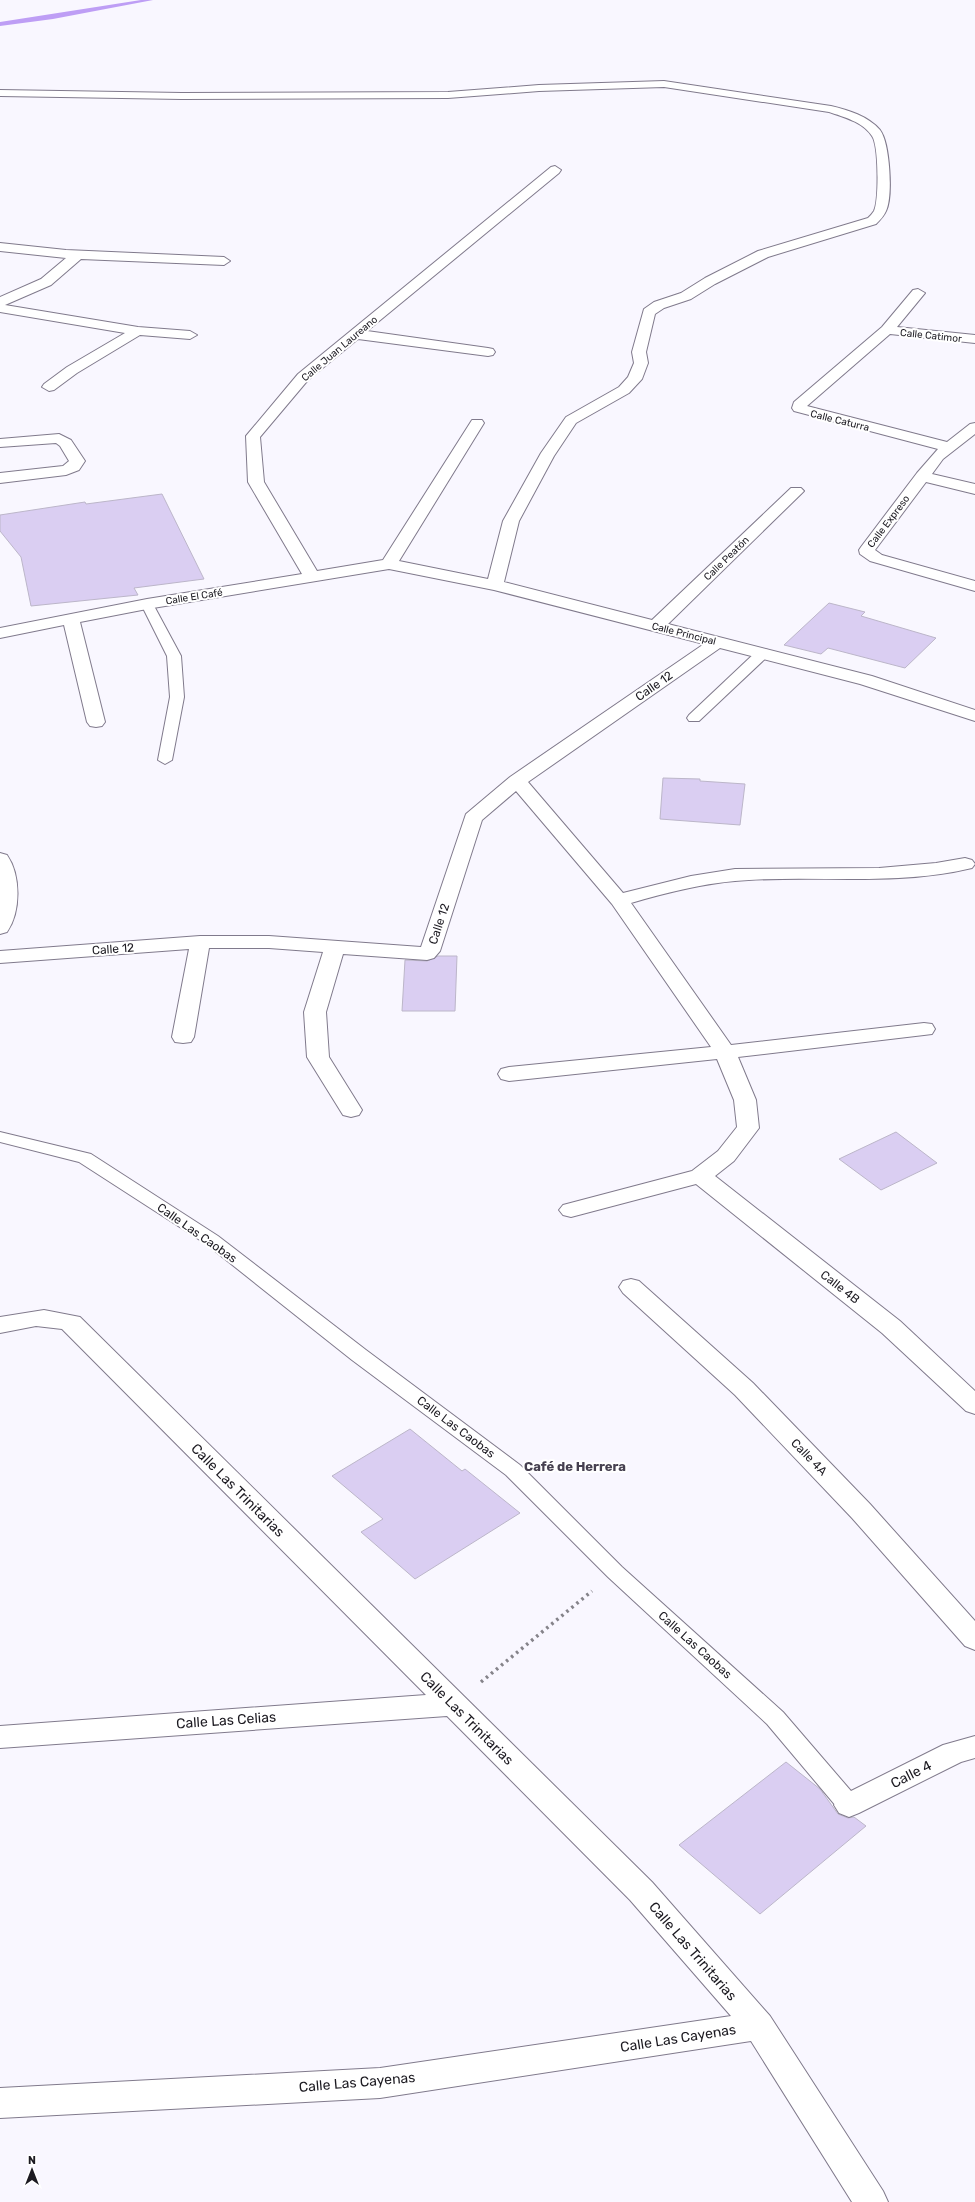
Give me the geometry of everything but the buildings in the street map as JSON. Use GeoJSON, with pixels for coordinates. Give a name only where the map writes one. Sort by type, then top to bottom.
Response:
{"type":"FeatureCollection","features":[{"type":"Feature","properties":{"kind":"street"},"geometry":{"type":"LineString","coordinates":[[0,93],[182,96],[448,95],[540,88],[664,84],[831,109],[853,116],[869,126],[880,139],[883,184],[880,210],[872,221],[763,254],[710,281],[686,296],[659,305],[648,312],[639,352],[640,363],[635,379],[624,390],[571,420],[546,456],[511,521],[495,585]]}},
{"type":"Feature","properties":{"kind":"street","name":"Calle Juan Laureano"},"geometry":{"type":"LineString","coordinates":[[312,576],[256,482],[252,436],[303,378],[555,170]]}},
{"type":"Feature","properties":{"kind":"street"},"geometry":{"type":"LineString","coordinates":[[0,247],[78,254],[224,261]]}},
{"type":"Feature","properties":{"kind":"street"},"geometry":{"type":"LineString","coordinates":[[0,302],[46,282],[78,254]]}},
{"type":"Feature","properties":{"kind":"street"},"geometry":{"type":"LineString","coordinates":[[887,330],[918,293]]}},
{"type":"Feature","properties":{"kind":"street"},"geometry":{"type":"LineString","coordinates":[[0,308],[138,331],[190,335]]}},
{"type":"Feature","properties":{"kind":"street","name":"Calle Catimor"},"geometry":{"type":"LineString","coordinates":[[887,330],[975,339]]}},
{"type":"Feature","properties":{"kind":"street","name":"Calle Caturra"},"geometry":{"type":"LineString","coordinates":[[887,330],[799,405],[799,408],[948,447]]}},
{"type":"Feature","properties":{"kind":"street"},"geometry":{"type":"LineString","coordinates":[[49,387],[72,370],[138,331]]}},
{"type":"Feature","properties":{"kind":"street"},"geometry":{"type":"LineString","coordinates":[[355,334],[488,352]]}},
{"type":"Feature","properties":{"kind":"street"},"geometry":{"type":"LineString","coordinates":[[389,564],[477,423]]}},
{"type":"Feature","properties":{"kind":"street","name":"Calle Expreso"},"geometry":{"type":"LineString","coordinates":[[975,427],[938,456],[867,550],[868,554],[975,586]]}},
{"type":"Feature","properties":{"kind":"street"},"geometry":{"type":"LineString","coordinates":[[0,443],[59,438],[66,443],[77,461],[74,467],[66,470],[0,478]]}},
{"type":"Feature","properties":{"kind":"street"},"geometry":{"type":"LineString","coordinates":[[922,476],[975,489]]}},
{"type":"Feature","properties":{"kind":"street","name":"Calle Peatón"},"geometry":{"type":"LineString","coordinates":[[656,626],[796,491]]}},
{"type":"Feature","properties":{"kind":"street","name":"Calle Principal"},"geometry":{"type":"LineString","coordinates":[[389,564],[495,585],[763,653],[866,680],[975,716]]}},
{"type":"Feature","properties":{"kind":"street","name":"Calle El Café"},"geometry":{"type":"LineString","coordinates":[[0,633],[147,604],[389,564]]}},
{"type":"Feature","properties":{"kind":"street"},"geometry":{"type":"LineString","coordinates":[[71,619],[96,722]]}},
{"type":"Feature","properties":{"kind":"street","name":"Calle 12"},"geometry":{"type":"LineString","coordinates":[[0,957],[200,942],[269,942],[427,954],[430,951],[473,818],[517,781],[717,642]]}},
{"type":"Feature","properties":{"kind":"street"},"geometry":{"type":"LineString","coordinates":[[517,781],[619,900],[725,1052],[745,1100],[748,1128],[726,1156],[700,1176],[571,1210]]}},
{"type":"Feature","properties":{"kind":"street"},"geometry":{"type":"LineString","coordinates":[[0,859],[8,877],[6,908],[0,928]]}},
{"type":"Feature","properties":{"kind":"street"},"geometry":{"type":"LineString","coordinates":[[619,900],[684,881],[736,875],[875,875],[944,869],[965,864]]}},
{"type":"Feature","properties":{"kind":"street"},"geometry":{"type":"LineString","coordinates":[[183,1037],[200,942]]}},
{"type":"Feature","properties":{"kind":"street"},"geometry":{"type":"LineString","coordinates":[[335,948],[315,1012],[318,1057],[350,1110]]}},
{"type":"Feature","properties":{"kind":"street"},"geometry":{"type":"LineString","coordinates":[[509,1074],[725,1052],[924,1029]]}},
{"type":"Feature","properties":{"kind":"street","name":"Calle 4B"},"geometry":{"type":"LineString","coordinates":[[700,1176],[891,1327],[975,1405]]}},
{"type":"Feature","properties":{"kind":"street","name":"Calle 4A"},"geometry":{"type":"LineString","coordinates":[[631,1287],[744,1389],[861,1511],[975,1639]]}},
{"type":"Feature","properties":{"kind":"street","name":"Calle Las Trinitarias"},"geometry":{"type":"LineString","coordinates":[[0,1325],[37,1317],[56,1317],[71,1323],[641,1891],[759,2026],[871,2202]]}},
{"type":"Feature","properties":{"kind":"street","name":"Calle Las Celias"},"geometry":{"type":"LineString","coordinates":[[0,1737],[453,1704]]}},
{"type":"Feature","properties":{"kind":"street","name":"Calle 4"},"geometry":{"type":"LineString","coordinates":[[849,1805],[953,1753],[975,1747]]}},
{"type":"Feature","properties":{"kind":"street","name":"Calle Las Cayenas"},"geometry":{"type":"LineString","coordinates":[[0,2103],[380,2083],[759,2026]]}},
{"type":"Feature","properties":{"kind":"lane"},"geometry":{"type":"LineString","coordinates":[[147,604],[174,656],[176,697],[164,760]]}},
{"type":"Feature","properties":{"kind":"lane"},"geometry":{"type":"LineString","coordinates":[[694,718],[763,653]]}},
{"type":"Feature","properties":{"kind":"lane","name":"Calle Las Caobas"},"geometry":{"type":"LineString","coordinates":[[0,1137],[85,1158],[212,1240],[359,1355],[513,1470],[615,1572],[775,1718],[849,1805]]}},
{"type":"Feature","properties":{"kind":"path"},"geometry":{"type":"LineString","coordinates":[[453,1704],[615,1572]]}},
{"type":"Feature","properties":{"kind":"waterway"},"geometry":{"type":"LineString","coordinates":[[0,24],[53,17],[150,0]]}},
{"type":"Feature","properties":{"kind":"district","name":"Café de Herrera"},"geometry":{"type":"Point","coordinates":[575,1466]}}]}
